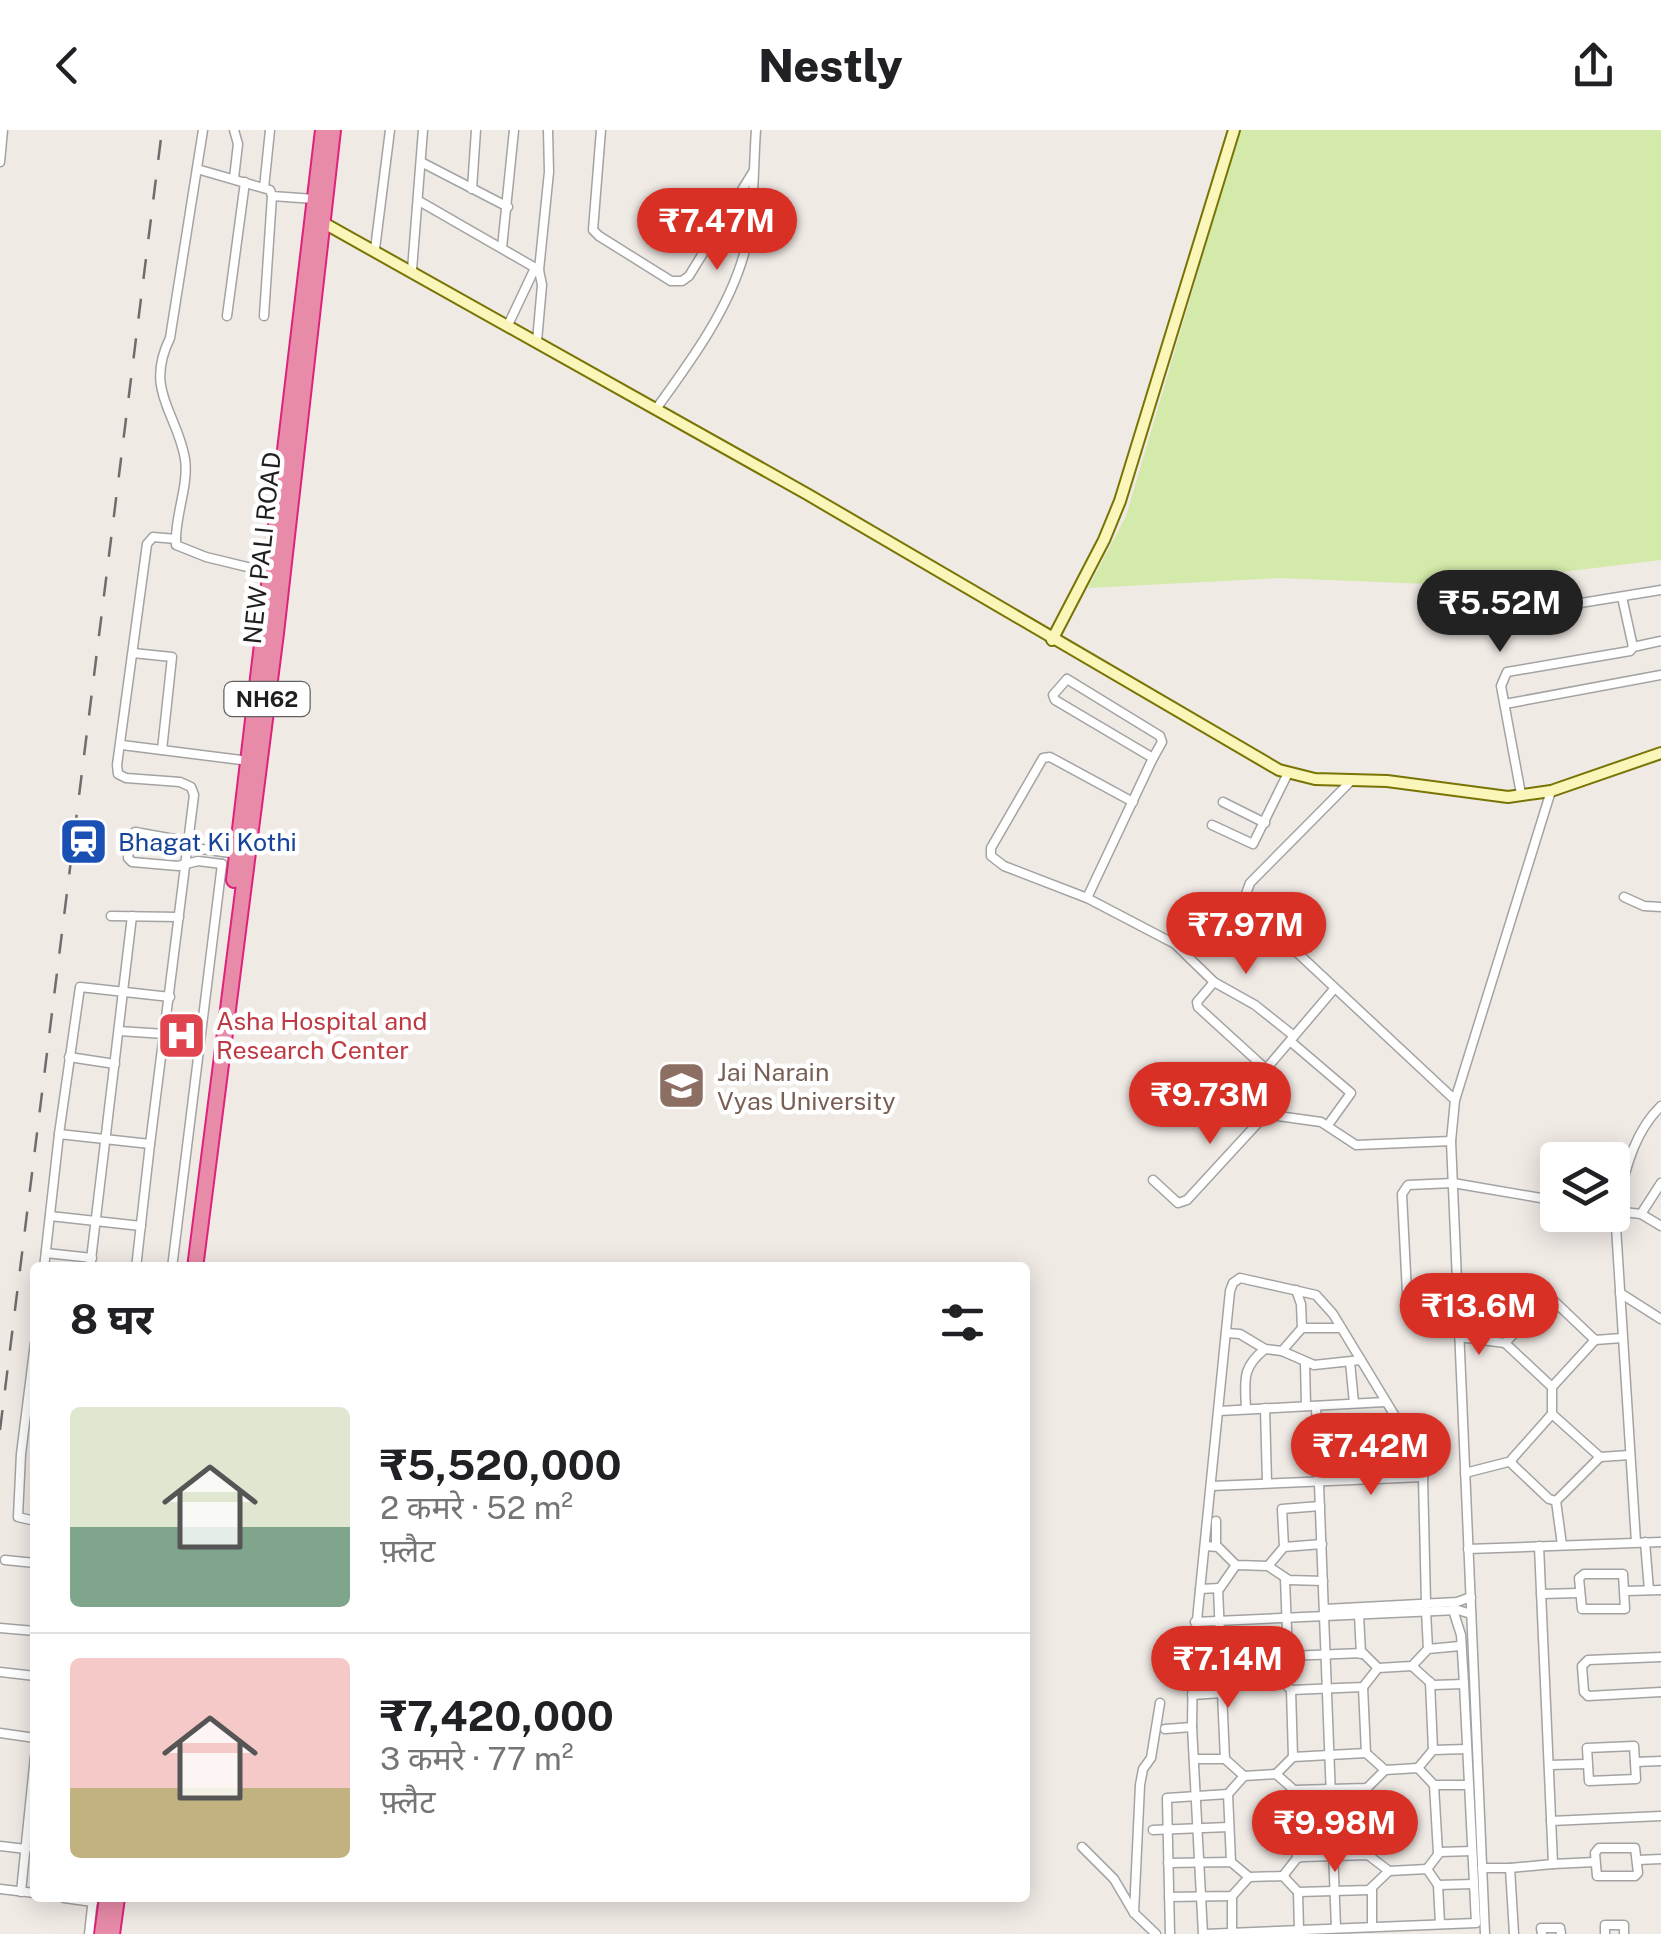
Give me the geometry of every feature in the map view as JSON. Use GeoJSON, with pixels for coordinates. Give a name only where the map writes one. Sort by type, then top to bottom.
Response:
{"type":"FeatureCollection","features":[{"type":"Feature","properties":{"kind":"highway","name":"NEW PALI ROAD"},"geometry":{"type":"LineString","coordinates":[[196,1262],[248,761],[323,130]]}},
{"type":"Feature","properties":{"kind":"highway","name":"NEW PALI ROAD"},"geometry":{"type":"LineString","coordinates":[[187,1262],[333,130]]}},
{"type":"Feature","properties":{"kind":"highway"},"geometry":{"type":"LineString","coordinates":[[97,1902],[102,1934]]}},
{"type":"Feature","properties":{"kind":"highway"},"geometry":{"type":"LineString","coordinates":[[112,1934],[116,1902]]}},
{"type":"Feature","properties":{"kind":"street"},"geometry":{"type":"LineString","coordinates":[[0,162],[3,130]]}},
{"type":"Feature","properties":{"kind":"street"},"geometry":{"type":"LineString","coordinates":[[202,130],[170,338],[160,372],[161,390],[184,456],[176,545],[272,573]]}},
{"type":"Feature","properties":{"kind":"street"},"geometry":{"type":"LineString","coordinates":[[234,130],[238,144],[234,178]]}},
{"type":"Feature","properties":{"kind":"street"},"geometry":{"type":"LineString","coordinates":[[264,188],[270,130]]}},
{"type":"Feature","properties":{"kind":"street"},"geometry":{"type":"LineString","coordinates":[[375,249],[390,130]]}},
{"type":"Feature","properties":{"kind":"street"},"geometry":{"type":"LineString","coordinates":[[412,270],[424,130]]}},
{"type":"Feature","properties":{"kind":"street"},"geometry":{"type":"LineString","coordinates":[[472,189],[476,130]]}},
{"type":"Feature","properties":{"kind":"street"},"geometry":{"type":"LineString","coordinates":[[502,248],[514,130]]}},
{"type":"Feature","properties":{"kind":"street"},"geometry":{"type":"LineString","coordinates":[[508,325],[536,269],[548,172],[548,130]]}},
{"type":"Feature","properties":{"kind":"street"},"geometry":{"type":"LineString","coordinates":[[601,130],[594,230],[671,281],[689,276],[753,172]]}},
{"type":"Feature","properties":{"kind":"street"},"geometry":{"type":"LineString","coordinates":[[656,409],[689,362],[733,284],[748,238],[756,130]]}},
{"type":"Feature","properties":{"kind":"street"},"geometry":{"type":"LineString","coordinates":[[1052,640],[1120,501],[1234,130]]}},
{"type":"Feature","properties":{"kind":"street"},"geometry":{"type":"LineString","coordinates":[[421,162],[508,207]]}},
{"type":"Feature","properties":{"kind":"street"},"geometry":{"type":"LineString","coordinates":[[197,169],[270,190],[264,316]]}},
{"type":"Feature","properties":{"kind":"street"},"geometry":{"type":"LineString","coordinates":[[227,316],[245,182]]}},
{"type":"Feature","properties":{"kind":"street"},"geometry":{"type":"LineString","coordinates":[[272,196],[314,199]]}},
{"type":"Feature","properties":{"kind":"street"},"geometry":{"type":"LineString","coordinates":[[418,201],[536,269],[542,285],[536,341]]}},
{"type":"Feature","properties":{"kind":"street"},"geometry":{"type":"LineString","coordinates":[[322,222],[656,409],[1243,751],[1288,773],[1481,795],[1521,794],[1551,790],[1661,753]]}},
{"type":"Feature","properties":{"kind":"street"},"geometry":{"type":"LineString","coordinates":[[137,1262],[194,795],[191,787],[180,782],[126,778],[118,774],[117,764],[147,544],[153,537],[176,538]]}},
{"type":"Feature","properties":{"kind":"street"},"geometry":{"type":"LineString","coordinates":[[1507,615],[1661,590]]}},
{"type":"Feature","properties":{"kind":"street"},"geometry":{"type":"LineString","coordinates":[[1622,597],[1633,647]]}},
{"type":"Feature","properties":{"kind":"street"},"geometry":{"type":"LineString","coordinates":[[1521,794],[1501,686],[1507,672],[1626,654],[1633,647],[1661,641]]}},
{"type":"Feature","properties":{"kind":"street"},"geometry":{"type":"LineString","coordinates":[[133,653],[172,657],[162,750]]}},
{"type":"Feature","properties":{"kind":"street"},"geometry":{"type":"LineString","coordinates":[[1505,704],[1661,676]]}},
{"type":"Feature","properties":{"kind":"street"},"geometry":{"type":"LineString","coordinates":[[1087,898],[1162,742],[1160,736],[1067,679],[1062,682],[1053,695],[1055,700],[1154,758]]}},
{"type":"Feature","properties":{"kind":"street"},"geometry":{"type":"LineString","coordinates":[[122,744],[248,761]]}},
{"type":"Feature","properties":{"kind":"street"},"geometry":{"type":"LineString","coordinates":[[1133,802],[1050,758],[1043,758],[991,848],[994,861],[1087,898],[1175,944],[1214,982],[1254,1005],[1351,1093],[1328,1125]]}},
{"type":"Feature","properties":{"kind":"street"},"geometry":{"type":"LineString","coordinates":[[1212,825],[1251,844],[1256,841],[1288,773]]}},
{"type":"Feature","properties":{"kind":"street"},"geometry":{"type":"LineString","coordinates":[[1175,944],[1243,902],[1250,883],[1351,781]]}},
{"type":"Feature","properties":{"kind":"street"},"geometry":{"type":"LineString","coordinates":[[1485,1934],[1451,1140],[1455,1100],[1551,790]]}},
{"type":"Feature","properties":{"kind":"street"},"geometry":{"type":"LineString","coordinates":[[1223,802],[1264,823]]}},
{"type":"Feature","properties":{"kind":"street"},"geometry":{"type":"LineString","coordinates":[[135,832],[180,840],[187,847],[238,861],[198,860],[178,866],[132,862],[128,858],[135,832]]}},
{"type":"Feature","properties":{"kind":"street"},"geometry":{"type":"LineString","coordinates":[[173,1262],[238,861]]}},
{"type":"Feature","properties":{"kind":"street"},"geometry":{"type":"LineString","coordinates":[[1624,897],[1644,906],[1661,907]]}},
{"type":"Feature","properties":{"kind":"street"},"geometry":{"type":"LineString","coordinates":[[1243,902],[1455,1100]]}},
{"type":"Feature","properties":{"kind":"street"},"geometry":{"type":"LineString","coordinates":[[111,916],[179,917]]}},
{"type":"Feature","properties":{"kind":"street"},"geometry":{"type":"LineString","coordinates":[[91,1262],[132,916]]}},
{"type":"Feature","properties":{"kind":"street"},"geometry":{"type":"LineString","coordinates":[[1214,982],[1198,1002],[1198,1008],[1266,1069]]}},
{"type":"Feature","properties":{"kind":"street"},"geometry":{"type":"LineString","coordinates":[[45,1262],[80,987],[170,996]]}},
{"type":"Feature","properties":{"kind":"street"},"geometry":{"type":"LineString","coordinates":[[1334,989],[1255,1082],[1254,1093],[1268,1112],[1328,1125],[1356,1145],[1451,1140]]}},
{"type":"Feature","properties":{"kind":"street"},"geometry":{"type":"LineString","coordinates":[[119,1031],[165,1034]]}},
{"type":"Feature","properties":{"kind":"street"},"geometry":{"type":"LineString","coordinates":[[70,1057],[115,1064]]}},
{"type":"Feature","properties":{"kind":"street"},"geometry":{"type":"LineString","coordinates":[[1630,1156],[1640,1133],[1661,1106]]}},
{"type":"Feature","properties":{"kind":"street"},"geometry":{"type":"LineString","coordinates":[[1153,1180],[1178,1204],[1187,1200],[1268,1112]]}},
{"type":"Feature","properties":{"kind":"street"},"geometry":{"type":"LineString","coordinates":[[59,1134],[150,1144]]}},
{"type":"Feature","properties":{"kind":"street"},"geometry":{"type":"LineString","coordinates":[[1458,1319],[1412,1320],[1408,1313],[1402,1194],[1408,1185],[1453,1183],[1540,1198]]}},
{"type":"Feature","properties":{"kind":"street"},"geometry":{"type":"LineString","coordinates":[[1642,1214],[1661,1183]]}},
{"type":"Feature","properties":{"kind":"street"},"geometry":{"type":"LineString","coordinates":[[1630,1213],[1642,1214],[1661,1226]]}},
{"type":"Feature","properties":{"kind":"street"},"geometry":{"type":"LineString","coordinates":[[50,1216],[140,1226]]}},
{"type":"Feature","properties":{"kind":"street"},"geometry":{"type":"LineString","coordinates":[[1616,1232],[1630,1455],[1648,1590]]}},
{"type":"Feature","properties":{"kind":"street"},"geometry":{"type":"LineString","coordinates":[[46,1253],[86,1262]]}},
{"type":"Feature","properties":{"kind":"street"},"geometry":{"type":"LineString","coordinates":[[1428,1650],[1418,1454],[1341,1328],[1316,1295],[1240,1278],[1230,1291],[1195,1622],[1192,1728],[1204,1934],[1476,1924],[1461,1635],[1452,1610]]}},
{"type":"Feature","properties":{"kind":"street"},"geometry":{"type":"LineString","coordinates":[[1282,1350],[1302,1328],[1296,1290]]}},
{"type":"Feature","properties":{"kind":"street"},"geometry":{"type":"LineString","coordinates":[[1620,1293],[1661,1318]]}},
{"type":"Feature","properties":{"kind":"street"},"geometry":{"type":"LineString","coordinates":[[1505,1343],[1547,1299],[1553,1300],[1594,1340]]}},
{"type":"Feature","properties":{"kind":"street"},"geometry":{"type":"LineString","coordinates":[[1302,1328],[1341,1328]]}},
{"type":"Feature","properties":{"kind":"street"},"geometry":{"type":"LineString","coordinates":[[1226,1334],[1244,1335],[1265,1349],[1282,1350],[1305,1362],[1360,1360]]}},
{"type":"Feature","properties":{"kind":"street"},"geometry":{"type":"LineString","coordinates":[[1459,1338],[1505,1343],[1552,1387]]}},
{"type":"Feature","properties":{"kind":"street"},"geometry":{"type":"LineString","coordinates":[[1465,1473],[1512,1461],[1552,1414],[1552,1387],[1594,1340],[1622,1338]]}},
{"type":"Feature","properties":{"kind":"street"},"geometry":{"type":"LineString","coordinates":[[1246,1409],[1246,1370],[1265,1349]]}},
{"type":"Feature","properties":{"kind":"street"},"geometry":{"type":"LineString","coordinates":[[1305,1362],[1319,1481],[1336,1928]]}},
{"type":"Feature","properties":{"kind":"street"},"geometry":{"type":"LineString","coordinates":[[1350,1362],[1354,1404]]}},
{"type":"Feature","properties":{"kind":"street"},"geometry":{"type":"LineString","coordinates":[[1219,1411],[1385,1402]]}},
{"type":"Feature","properties":{"kind":"street"},"geometry":{"type":"LineString","coordinates":[[1264,1408],[1267,1483]]}},
{"type":"Feature","properties":{"kind":"street"},"geometry":{"type":"LineString","coordinates":[[30,1410],[21,1454],[18,1517],[30,1520]]}},
{"type":"Feature","properties":{"kind":"street"},"geometry":{"type":"LineString","coordinates":[[1552,1414],[1600,1457]]}},
{"type":"Feature","properties":{"kind":"street"},"geometry":{"type":"LineString","coordinates":[[21,1454],[30,1455]]}},
{"type":"Feature","properties":{"kind":"street"},"geometry":{"type":"LineString","coordinates":[[1556,1501],[1600,1457],[1630,1455]]}},
{"type":"Feature","properties":{"kind":"street"},"geometry":{"type":"LineString","coordinates":[[1512,1461],[1549,1500],[1556,1501]]}},
{"type":"Feature","properties":{"kind":"street"},"geometry":{"type":"LineString","coordinates":[[1211,1486],[1422,1477]]}},
{"type":"Feature","properties":{"kind":"street"},"geometry":{"type":"LineString","coordinates":[[1556,1501],[1562,1545]]}},
{"type":"Feature","properties":{"kind":"street"},"geometry":{"type":"LineString","coordinates":[[1268,1566],[1284,1547],[1282,1508],[1320,1506]]}},
{"type":"Feature","properties":{"kind":"street"},"geometry":{"type":"LineString","coordinates":[[1216,1520],[1216,1546]]}},
{"type":"Feature","properties":{"kind":"street"},"geometry":{"type":"LineString","coordinates":[[1468,1549],[1661,1542]]}},
{"type":"Feature","properties":{"kind":"street"},"geometry":{"type":"LineString","coordinates":[[1284,1547],[1322,1544]]}},
{"type":"Feature","properties":{"kind":"street"},"geometry":{"type":"LineString","coordinates":[[1205,1546],[1216,1546],[1236,1565],[1268,1566],[1285,1579],[1323,1580]]}},
{"type":"Feature","properties":{"kind":"street"},"geometry":{"type":"LineString","coordinates":[[1539,1546],[1553,1864]]}},
{"type":"Feature","properties":{"kind":"street"},"geometry":{"type":"LineString","coordinates":[[5,1560],[30,1563]]}},
{"type":"Feature","properties":{"kind":"street"},"geometry":{"type":"LineString","coordinates":[[1221,1659],[1218,1588],[1236,1565]]}},
{"type":"Feature","properties":{"kind":"street"},"geometry":{"type":"LineString","coordinates":[[1623,1574],[1626,1591],[1626,1606],[1620,1610],[1582,1609],[1579,1576],[1623,1574]]}},
{"type":"Feature","properties":{"kind":"street"},"geometry":{"type":"LineString","coordinates":[[1225,1759],[1222,1693],[1238,1674],[1274,1672],[1288,1656],[1285,1579]]}},
{"type":"Feature","properties":{"kind":"street"},"geometry":{"type":"LineString","coordinates":[[1200,1588],[1218,1588]]}},
{"type":"Feature","properties":{"kind":"street"},"geometry":{"type":"LineString","coordinates":[[1626,1591],[1661,1590]]}},
{"type":"Feature","properties":{"kind":"street"},"geometry":{"type":"LineString","coordinates":[[1541,1594],[1580,1593]]}},
{"type":"Feature","properties":{"kind":"street"},"geometry":{"type":"LineString","coordinates":[[1325,1613],[1359,1615],[1426,1608],[1470,1597]]}},
{"type":"Feature","properties":{"kind":"street"},"geometry":{"type":"LineString","coordinates":[[1195,1622],[1426,1608],[1471,1614]]}},
{"type":"Feature","properties":{"kind":"street"},"geometry":{"type":"LineString","coordinates":[[1359,1615],[1362,1654]]}},
{"type":"Feature","properties":{"kind":"street"},"geometry":{"type":"LineString","coordinates":[[0,1628],[30,1631]]}},
{"type":"Feature","properties":{"kind":"street"},"geometry":{"type":"LineString","coordinates":[[1366,1753],[1363,1687],[1378,1668],[1412,1666],[1428,1650],[1460,1646]]}},
{"type":"Feature","properties":{"kind":"street"},"geometry":{"type":"LineString","coordinates":[[1288,1656],[1362,1654],[1378,1668]]}},
{"type":"Feature","properties":{"kind":"street"},"geometry":{"type":"LineString","coordinates":[[1661,1657],[1588,1660],[1582,1666],[1584,1692],[1588,1696],[1661,1692]]}},
{"type":"Feature","properties":{"kind":"street"},"geometry":{"type":"LineString","coordinates":[[1193,1660],[1228,1661],[1238,1674]]}},
{"type":"Feature","properties":{"kind":"street"},"geometry":{"type":"LineString","coordinates":[[1412,1666],[1438,1686],[1464,1684]]}},
{"type":"Feature","properties":{"kind":"street"},"geometry":{"type":"LineString","coordinates":[[0,1672],[30,1675]]}},
{"type":"Feature","properties":{"kind":"street"},"geometry":{"type":"LineString","coordinates":[[1274,1672],[1291,1690],[1292,1757]]}},
{"type":"Feature","properties":{"kind":"street"},"geometry":{"type":"LineString","coordinates":[[1276,1774],[1294,1790],[1332,1790],[1367,1788],[1385,1770],[1418,1768],[1433,1750],[1430,1682]]}},
{"type":"Feature","properties":{"kind":"street"},"geometry":{"type":"LineString","coordinates":[[1291,1690],[1363,1687]]}},
{"type":"Feature","properties":{"kind":"street"},"geometry":{"type":"LineString","coordinates":[[1192,1695],[1222,1693]]}},
{"type":"Feature","properties":{"kind":"street"},"geometry":{"type":"LineString","coordinates":[[1134,1914],[1140,1785],[1150,1758],[1160,1703]]}},
{"type":"Feature","properties":{"kind":"street"},"geometry":{"type":"LineString","coordinates":[[1164,1729],[1192,1728]]}},
{"type":"Feature","properties":{"kind":"street"},"geometry":{"type":"LineString","coordinates":[[0,1733],[30,1737]]}},
{"type":"Feature","properties":{"kind":"street"},"geometry":{"type":"LineString","coordinates":[[1630,1744],[1635,1748],[1636,1762],[1633,1780],[1589,1781],[1587,1748],[1630,1744]]}},
{"type":"Feature","properties":{"kind":"street"},"geometry":{"type":"LineString","coordinates":[[1433,1750],[1468,1749]]}},
{"type":"Feature","properties":{"kind":"street"},"geometry":{"type":"LineString","coordinates":[[1170,1934],[1167,1798],[1228,1794],[1244,1776],[1276,1774],[1292,1757],[1366,1753],[1385,1770]]}},
{"type":"Feature","properties":{"kind":"street"},"geometry":{"type":"LineString","coordinates":[[1194,1758],[1225,1759],[1244,1776]]}},
{"type":"Feature","properties":{"kind":"street"},"geometry":{"type":"LineString","coordinates":[[1636,1762],[1661,1760]]}},
{"type":"Feature","properties":{"kind":"street"},"geometry":{"type":"LineString","coordinates":[[1549,1765],[1586,1764]]}},
{"type":"Feature","properties":{"kind":"street"},"geometry":{"type":"LineString","coordinates":[[1418,1768],[1434,1785],[1438,1854],[1426,1870]]}},
{"type":"Feature","properties":{"kind":"street"},"geometry":{"type":"LineString","coordinates":[[1434,1785],[1469,1785]]}},
{"type":"Feature","properties":{"kind":"street"},"geometry":{"type":"LineString","coordinates":[[1367,1788],[1368,1854]]}},
{"type":"Feature","properties":{"kind":"street"},"geometry":{"type":"LineString","coordinates":[[1283,1876],[1297,1858],[1294,1790]]}},
{"type":"Feature","properties":{"kind":"street"},"geometry":{"type":"LineString","coordinates":[[1228,1794],[1231,1862]]}},
{"type":"Feature","properties":{"kind":"street"},"geometry":{"type":"LineString","coordinates":[[22,1892],[30,1808]]}},
{"type":"Feature","properties":{"kind":"street"},"geometry":{"type":"LineString","coordinates":[[1551,1822],[1661,1816]]}},
{"type":"Feature","properties":{"kind":"street"},"geometry":{"type":"LineString","coordinates":[[1153,1830],[1230,1827]]}},
{"type":"Feature","properties":{"kind":"street"},"geometry":{"type":"LineString","coordinates":[[0,1846],[26,1849]]}},
{"type":"Feature","properties":{"kind":"street"},"geometry":{"type":"LineString","coordinates":[[1082,1846],[1114,1878],[1134,1914],[1156,1934]]}},
{"type":"Feature","properties":{"kind":"street"},"geometry":{"type":"LineString","coordinates":[[1632,1846],[1638,1851],[1638,1860],[1638,1873],[1634,1876],[1600,1878],[1596,1874],[1595,1853],[1599,1848],[1632,1846]]}},
{"type":"Feature","properties":{"kind":"street"},"geometry":{"type":"LineString","coordinates":[[1438,1854],[1472,1852]]}},
{"type":"Feature","properties":{"kind":"street"},"geometry":{"type":"LineString","coordinates":[[1297,1858],[1368,1854],[1389,1871],[1426,1870]]}},
{"type":"Feature","properties":{"kind":"street"},"geometry":{"type":"LineString","coordinates":[[1638,1860],[1661,1860]]}},
{"type":"Feature","properties":{"kind":"street"},"geometry":{"type":"LineString","coordinates":[[1168,1863],[1231,1862],[1248,1877],[1283,1876],[1298,1892],[1299,1930]]}},
{"type":"Feature","properties":{"kind":"street"},"geometry":{"type":"LineString","coordinates":[[1482,1868],[1595,1862]]}},
{"type":"Feature","properties":{"kind":"street"},"geometry":{"type":"LineString","coordinates":[[1510,1868],[1514,1934]]}},
{"type":"Feature","properties":{"kind":"street"},"geometry":{"type":"LineString","coordinates":[[1426,1870],[1438,1885],[1440,1924]]}},
{"type":"Feature","properties":{"kind":"street"},"geometry":{"type":"LineString","coordinates":[[1298,1892],[1372,1888],[1389,1871]]}},
{"type":"Feature","properties":{"kind":"street"},"geometry":{"type":"LineString","coordinates":[[1232,1933],[1232,1896],[1248,1877]]}},
{"type":"Feature","properties":{"kind":"street"},"geometry":{"type":"LineString","coordinates":[[1438,1885],[1474,1884]]}},
{"type":"Feature","properties":{"kind":"street"},"geometry":{"type":"LineString","coordinates":[[1372,1888],[1372,1927]]}},
{"type":"Feature","properties":{"kind":"street"},"geometry":{"type":"LineString","coordinates":[[0,1889],[30,1893]]}},
{"type":"Feature","properties":{"kind":"street"},"geometry":{"type":"LineString","coordinates":[[1169,1897],[1232,1896]]}},
{"type":"Feature","properties":{"kind":"street"},"geometry":{"type":"LineString","coordinates":[[89,1934],[96,1902]]}},
{"type":"Feature","properties":{"kind":"street"},"geometry":{"type":"LineString","coordinates":[[1605,1934],[1604,1925],[1624,1925],[1624,1934]]}},
{"type":"Feature","properties":{"kind":"street"},"geometry":{"type":"LineString","coordinates":[[1542,1934],[1542,1928],[1560,1928],[1560,1934]]}},
{"type":"Feature","properties":{"kind":"green space"},"geometry":{"type":"Polygon","coordinates":[[[1240,130],[1661,130],[1661,560],[1452,585],[1280,578],[1088,588],[1126,516],[1240,130]]]}},
{"type":"Feature","properties":{"kind":"railway"},"geometry":{"type":"LineString","coordinates":[[0,1430],[162,130]]}},
{"type":"Feature","properties":{"kind":"place","name":"Bhagat Ki Kothi"},"geometry":{"type":"Point","coordinates":[83,842]}},
{"type":"Feature","properties":{"kind":"place","name":"Asha Hospital and Research Center"},"geometry":{"type":"Point","coordinates":[181,1035]}},
{"type":"Feature","properties":{"kind":"place","name":"Jai Narain Vyas University"},"geometry":{"type":"Point","coordinates":[682,1086]}}]}
